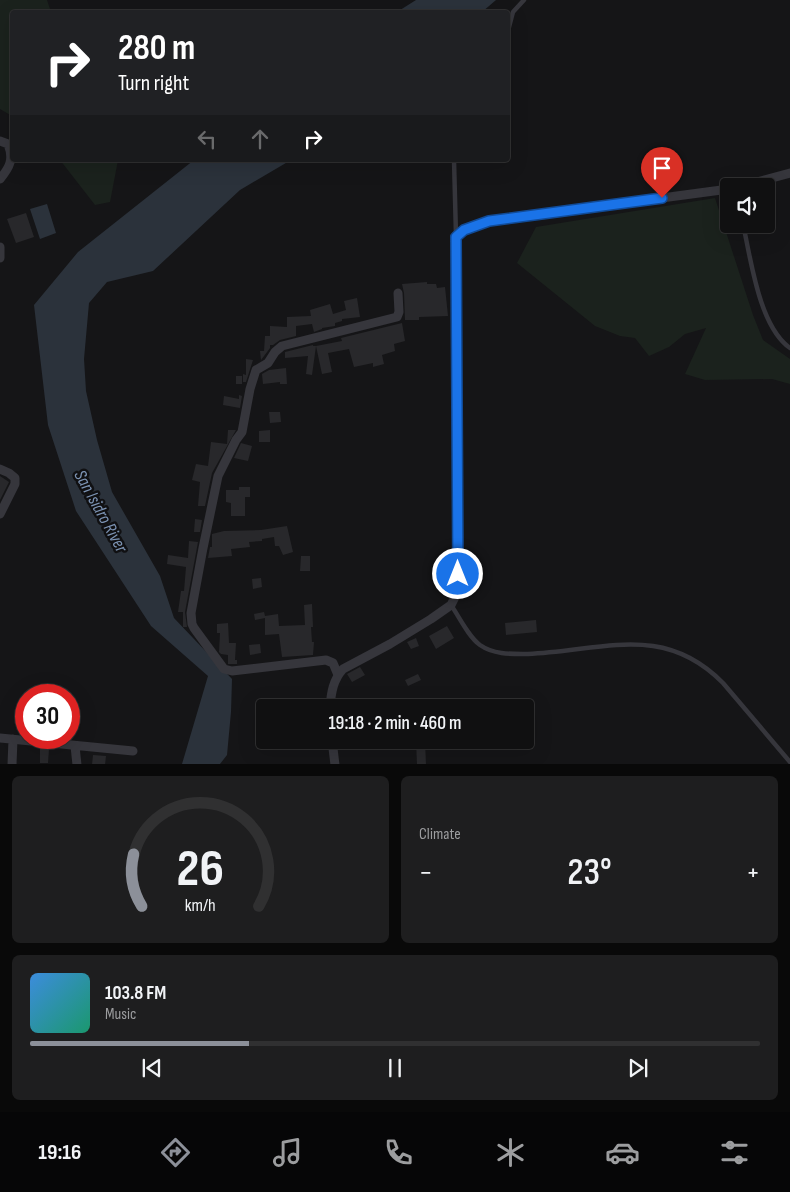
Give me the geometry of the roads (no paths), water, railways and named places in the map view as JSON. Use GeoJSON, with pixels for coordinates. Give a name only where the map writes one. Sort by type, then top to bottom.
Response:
{"type":"FeatureCollection","features":[{"type":"Feature","properties":{"kind":"street"},"geometry":{"type":"LineString","coordinates":[[0,141],[8,144],[10,150]]}},
{"type":"Feature","properties":{"kind":"street"},"geometry":{"type":"LineString","coordinates":[[0,179],[9,168],[11,162]]}},
{"type":"Feature","properties":{"kind":"street"},"geometry":{"type":"LineString","coordinates":[[772,178],[790,173]]}},
{"type":"Feature","properties":{"kind":"street"},"geometry":{"type":"LineString","coordinates":[[331,699],[333,685],[338,675],[350,664],[390,644],[451,605],[457,593],[456,237],[464,230],[489,221],[720,190]]}},
{"type":"Feature","properties":{"kind":"street"},"geometry":{"type":"LineString","coordinates":[[0,247],[0,258]]}},
{"type":"Feature","properties":{"kind":"street"},"geometry":{"type":"LineString","coordinates":[[338,675],[333,663],[326,660],[232,671],[224,669],[194,628],[191,613],[202,548],[218,476],[242,432],[250,389],[256,370],[268,363],[275,352],[282,346],[397,317],[400,312],[398,293]]}},
{"type":"Feature","properties":{"kind":"street"},"geometry":{"type":"LineString","coordinates":[[0,469],[9,472],[15,478],[15,484],[0,514]]}},
{"type":"Feature","properties":{"kind":"street"},"geometry":{"type":"LineString","coordinates":[[0,738],[13,739],[12,764]]}},
{"type":"Feature","properties":{"kind":"street"},"geometry":{"type":"LineString","coordinates":[[80,747],[133,752]]}},
{"type":"Feature","properties":{"kind":"street"},"geometry":{"type":"LineString","coordinates":[[75,749],[77,764]]}},
{"type":"Feature","properties":{"kind":"street"},"geometry":{"type":"LineString","coordinates":[[333,749],[335,764]]}},
{"type":"Feature","properties":{"kind":"lane"},"geometry":{"type":"LineString","coordinates":[[510,23],[513,12],[524,0]]}},
{"type":"Feature","properties":{"kind":"lane"},"geometry":{"type":"LineString","coordinates":[[454,162],[456,237]]}},
{"type":"Feature","properties":{"kind":"lane"},"geometry":{"type":"LineString","coordinates":[[745,233],[764,309],[777,334],[790,348]]}},
{"type":"Feature","properties":{"kind":"lane"},"geometry":{"type":"LineString","coordinates":[[451,605],[472,637],[480,645],[490,650],[516,654],[623,644],[655,646],[688,656],[717,677],[790,762]]}},
{"type":"Feature","properties":{"kind":"water"},"geometry":{"type":"Polygon","coordinates":[[[416,0],[496,0],[484,10],[400,10],[416,0]]]}},
{"type":"Feature","properties":{"kind":"water","name":"San Isidro River"},"geometry":{"type":"Polygon","coordinates":[[[191,162],[288,162],[240,190],[153,271],[107,282],[89,303],[84,359],[86,391],[97,440],[112,492],[160,576],[174,618],[232,679],[227,755],[220,764],[182,764],[208,676],[151,626],[76,511],[48,425],[34,305],[78,252],[191,162]]]}},
{"type":"Feature","properties":{"kind":"water"},"geometry":{"type":"Polygon","coordinates":[[[47,204],[56,233],[40,239],[30,209],[47,204]]]}}]}
